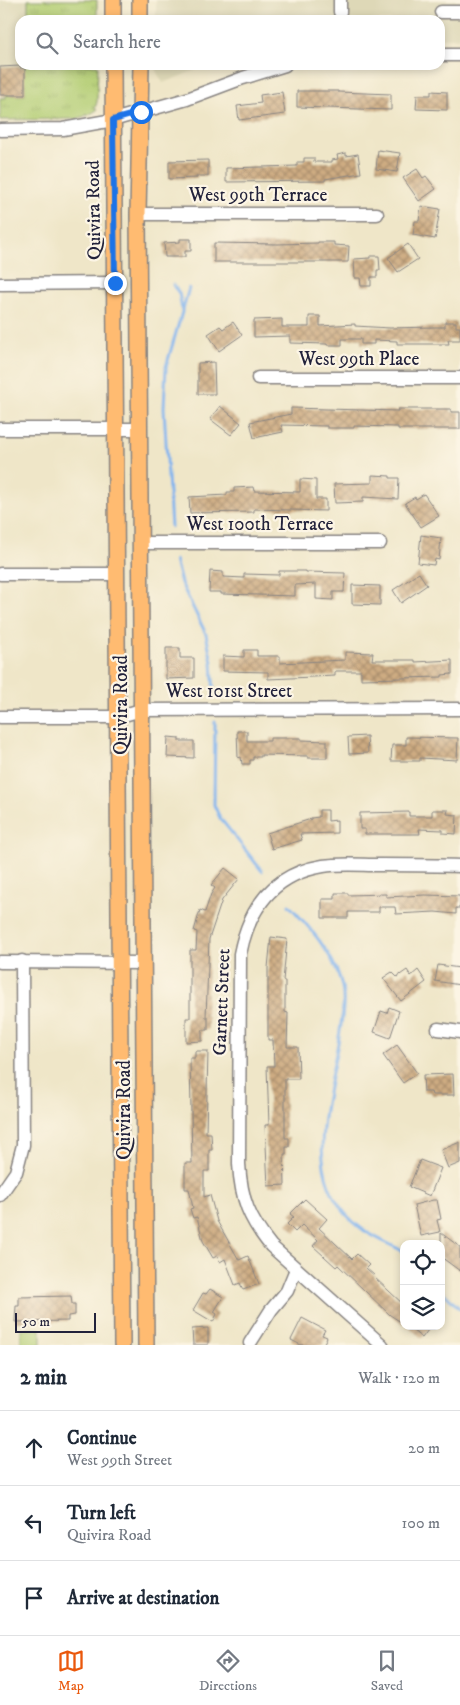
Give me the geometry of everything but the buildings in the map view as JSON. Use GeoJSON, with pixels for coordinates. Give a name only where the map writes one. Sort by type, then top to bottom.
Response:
{"type":"FeatureCollection","features":[{"type":"Feature","properties":{"kind":"main road"},"geometry":{"type":"LineString","coordinates":[[112,0],[113,15]]}},
{"type":"Feature","properties":{"kind":"main road"},"geometry":{"type":"LineString","coordinates":[[140,0],[140,15]]}},
{"type":"Feature","properties":{"kind":"main road","name":"Quivira Road"},"geometry":{"type":"LineString","coordinates":[[113,70],[122,1345]]}},
{"type":"Feature","properties":{"kind":"main road","name":"Quivira Road"},"geometry":{"type":"LineString","coordinates":[[140,70],[141,112],[138,214],[146,1345]]}},
{"type":"Feature","properties":{"kind":"street"},"geometry":{"type":"LineString","coordinates":[[441,12],[460,12]]}},
{"type":"Feature","properties":{"kind":"street"},"geometry":{"type":"LineString","coordinates":[[445,55],[460,56]]}},
{"type":"Feature","properties":{"kind":"street"},"geometry":{"type":"LineString","coordinates":[[0,130],[63,129],[113,120],[187,98],[269,70]]}},
{"type":"Feature","properties":{"kind":"street","name":"West 99th Terrace"},"geometry":{"type":"LineString","coordinates":[[138,214],[377,214]]}},
{"type":"Feature","properties":{"kind":"street"},"geometry":{"type":"LineString","coordinates":[[0,284],[115,283]]}},
{"type":"Feature","properties":{"kind":"street","name":"West 99th Place"},"geometry":{"type":"LineString","coordinates":[[258,378],[460,378]]}},
{"type":"Feature","properties":{"kind":"street"},"geometry":{"type":"LineString","coordinates":[[0,429],[139,429]]}},
{"type":"Feature","properties":{"kind":"street","name":"West 100th Terrace"},"geometry":{"type":"LineString","coordinates":[[141,543],[380,543]]}},
{"type":"Feature","properties":{"kind":"street"},"geometry":{"type":"LineString","coordinates":[[0,574],[116,574]]}},
{"type":"Feature","properties":{"kind":"street","name":"West 101st Street"},"geometry":{"type":"LineString","coordinates":[[0,717],[118,717],[141,710],[460,709]]}},
{"type":"Feature","properties":{"kind":"street","name":"Garnett Street"},"geometry":{"type":"LineString","coordinates":[[382,1345],[271,1246],[258,1230],[246,1207],[240,1185],[239,1164],[240,954],[247,926],[257,908],[276,887],[294,875],[314,868],[333,865],[460,866]]}},
{"type":"Feature","properties":{"kind":"street"},"geometry":{"type":"LineString","coordinates":[[0,1195],[16,1172],[23,1145],[22,961]]}},
{"type":"Feature","properties":{"kind":"street"},"geometry":{"type":"LineString","coordinates":[[0,962],[143,963]]}},
{"type":"Feature","properties":{"kind":"street"},"geometry":{"type":"LineString","coordinates":[[438,1029],[460,1032]]}},
{"type":"Feature","properties":{"kind":"street"},"geometry":{"type":"LineString","coordinates":[[250,1343],[271,1310],[287,1291],[296,1270]]}},
{"type":"Feature","properties":{"kind":"shaded area"},"geometry":{"type":"Polygon","coordinates":[[[0,0],[30,0],[31,15],[15,15],[15,70],[32,70],[27,100],[0,100],[0,0]]]}},
{"type":"Feature","properties":{"kind":"shaded area"},"geometry":{"type":"Polygon","coordinates":[[[156,0],[460,0],[460,38],[445,38],[445,15],[156,15],[156,0]]]}},
{"type":"Feature","properties":{"kind":"shaded area"},"geometry":{"type":"Polygon","coordinates":[[[156,70],[196,70],[163,83],[156,70]]]}},
{"type":"Feature","properties":{"kind":"green space"},"geometry":{"type":"Polygon","coordinates":[[[28,0],[97,0],[97,15],[28,15],[28,0]]]}},
{"type":"Feature","properties":{"kind":"green space"},"geometry":{"type":"Polygon","coordinates":[[[24,70],[98,70],[97,102],[95,108],[97,110],[87,116],[87,114],[76,119],[0,120],[0,98],[6,98],[6,95],[25,95],[24,70]]]}},
{"type":"Feature","properties":{"kind":"green space"},"geometry":{"type":"Polygon","coordinates":[[[21,1329],[41,1329],[41,1345],[21,1345],[21,1329]]]}},
{"type":"Feature","properties":{"kind":"waterway"},"geometry":{"type":"LineString","coordinates":[[173,285],[179,293],[182,310]]}},
{"type":"Feature","properties":{"kind":"waterway"},"geometry":{"type":"LineString","coordinates":[[171,527],[164,408],[166,367],[189,288]]}},
{"type":"Feature","properties":{"kind":"waterway"},"geometry":{"type":"LineString","coordinates":[[175,560],[181,583],[206,634],[212,662],[214,696]]}},
{"type":"Feature","properties":{"kind":"waterway"},"geometry":{"type":"LineString","coordinates":[[215,722],[214,805],[220,818],[262,871]]}},
{"type":"Feature","properties":{"kind":"waterway"},"geometry":{"type":"LineString","coordinates":[[289,905],[325,949],[336,969],[342,987],[342,1019],[328,1093],[322,1143],[324,1167],[330,1190],[343,1210],[362,1229],[400,1250]]}},
{"type":"Feature","properties":{"kind":"waterway"},"geometry":{"type":"LineString","coordinates":[[445,1294],[460,1309]]}},
{"type":"Feature","properties":{"kind":"route"},"geometry":{"type":"LineString","coordinates":[[115,283],[113,120],[141,112]]}}]}
